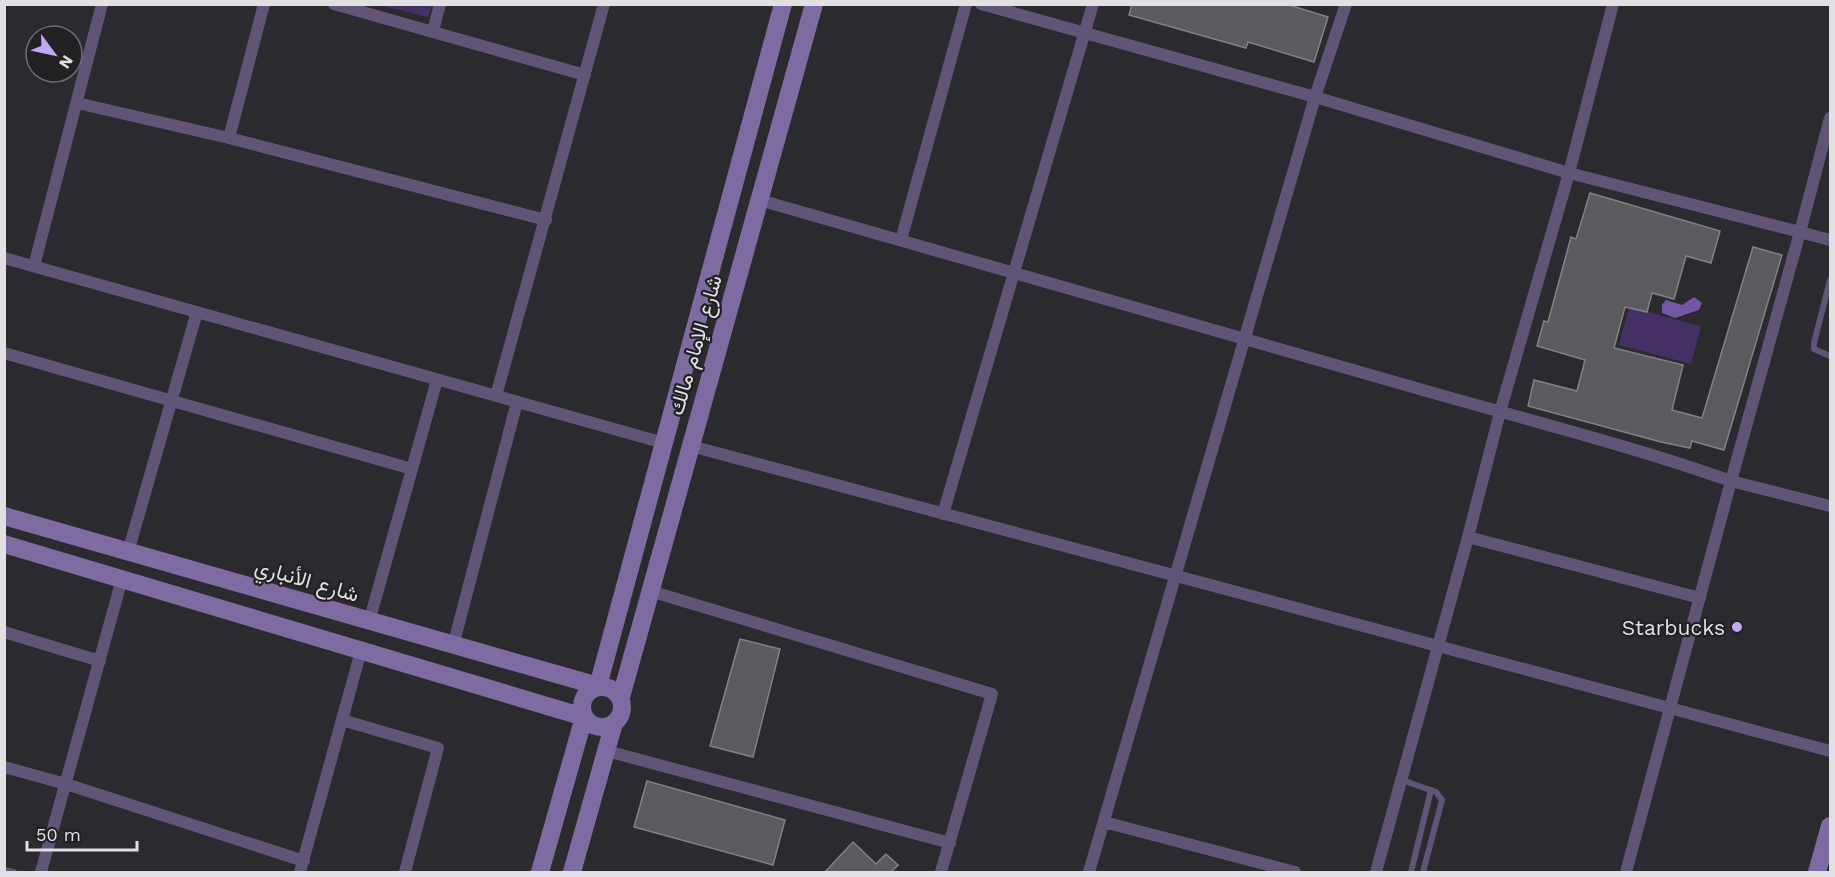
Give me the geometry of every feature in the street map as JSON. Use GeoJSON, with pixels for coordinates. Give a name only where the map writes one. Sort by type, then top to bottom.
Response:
{"type":"FeatureCollection","features":[{"type":"Feature","properties":{"kind":"street"},"geometry":{"type":"LineString","coordinates":[[34,266],[102,4]]}},
{"type":"Feature","properties":{"kind":"street"},"geometry":{"type":"LineString","coordinates":[[229,138],[264,4]]}},
{"type":"Feature","properties":{"kind":"street"},"geometry":{"type":"LineString","coordinates":[[334,4],[585,75]]}},
{"type":"Feature","properties":{"kind":"street"},"geometry":{"type":"LineString","coordinates":[[433,31],[440,4]]}},
{"type":"Feature","properties":{"kind":"street"},"geometry":{"type":"LineString","coordinates":[[496,396],[604,4]]}},
{"type":"Feature","properties":{"kind":"street","name":"شارع الإمام مالك"},"geometry":{"type":"LineString","coordinates":[[597,686],[783,4]]}},
{"type":"Feature","properties":{"kind":"street","name":"شارع الإمام مالك"},"geometry":{"type":"LineString","coordinates":[[621,697],[814,4]]}},
{"type":"Feature","properties":{"kind":"street"},"geometry":{"type":"LineString","coordinates":[[901,240],[966,4]]}},
{"type":"Feature","properties":{"kind":"street"},"geometry":{"type":"LineString","coordinates":[[981,4],[1315,98],[1569,173],[1830,240]]}},
{"type":"Feature","properties":{"kind":"street"},"geometry":{"type":"LineString","coordinates":[[943,514],[1093,4]]}},
{"type":"Feature","properties":{"kind":"street"},"geometry":{"type":"LineString","coordinates":[[1089,873],[1315,98],[1346,4]]}},
{"type":"Feature","properties":{"kind":"street"},"geometry":{"type":"LineString","coordinates":[[1376,873],[1500,412],[1569,173],[1613,4]]}},
{"type":"Feature","properties":{"kind":"street"},"geometry":{"type":"LineString","coordinates":[[765,72],[793,80]]}},
{"type":"Feature","properties":{"kind":"street"},"geometry":{"type":"LineString","coordinates":[[77,103],[229,138],[546,220]]}},
{"type":"Feature","properties":{"kind":"street"},"geometry":{"type":"LineString","coordinates":[[1626,873],[1830,120]]}},
{"type":"Feature","properties":{"kind":"street"},"geometry":{"type":"LineString","coordinates":[[759,200],[1245,338],[1731,481],[1830,506]]}},
{"type":"Feature","properties":{"kind":"street"},"geometry":{"type":"LineString","coordinates":[[4,258],[664,443]]}},
{"type":"Feature","properties":{"kind":"street"},"geometry":{"type":"LineString","coordinates":[[128,552],[197,312]]}},
{"type":"Feature","properties":{"kind":"street"},"geometry":{"type":"LineString","coordinates":[[4,353],[412,470]]}},
{"type":"Feature","properties":{"kind":"street"},"geometry":{"type":"LineString","coordinates":[[369,622],[437,380]]}},
{"type":"Feature","properties":{"kind":"street"},"geometry":{"type":"LineString","coordinates":[[453,645],[517,402]]}},
{"type":"Feature","properties":{"kind":"street"},"geometry":{"type":"LineString","coordinates":[[690,446],[1830,751]]}},
{"type":"Feature","properties":{"kind":"street","name":"شارع الأنباري"},"geometry":{"type":"LineString","coordinates":[[4,516],[597,686]]}},
{"type":"Feature","properties":{"kind":"street"},"geometry":{"type":"LineString","coordinates":[[1468,537],[1701,598]]}},
{"type":"Feature","properties":{"kind":"street"},"geometry":{"type":"LineString","coordinates":[[4,544],[584,717],[594,726],[601,727],[614,723]]}},
{"type":"Feature","properties":{"kind":"street"},"geometry":{"type":"LineString","coordinates":[[41,873],[122,579]]}},
{"type":"Feature","properties":{"kind":"street"},"geometry":{"type":"LineString","coordinates":[[650,591],[992,694],[942,873]]}},
{"type":"Feature","properties":{"kind":"street"},"geometry":{"type":"LineString","coordinates":[[4,632],[100,661]]}},
{"type":"Feature","properties":{"kind":"street"},"geometry":{"type":"LineString","coordinates":[[4,767],[66,783],[302,867],[361,651]]}},
{"type":"Feature","properties":{"kind":"street"},"geometry":{"type":"LineString","coordinates":[[540,873],[584,717],[583,699],[597,686],[610,688],[621,697],[622,711],[614,723],[572,873]]}},
{"type":"Feature","properties":{"kind":"street"},"geometry":{"type":"LineString","coordinates":[[342,720],[438,748],[405,873]]}},
{"type":"Feature","properties":{"kind":"street"},"geometry":{"type":"LineString","coordinates":[[607,751],[950,843]]}},
{"type":"Feature","properties":{"kind":"street"},"geometry":{"type":"LineString","coordinates":[[1104,822],[1295,873]]}},
{"type":"Feature","properties":{"kind":"street"},"geometry":{"type":"LineString","coordinates":[[1817,873],[1830,826]]}},
{"type":"Feature","properties":{"kind":"lane"},"geometry":{"type":"LineString","coordinates":[[1830,280],[1814,343],[1814,349],[1830,356]]}},
{"type":"Feature","properties":{"kind":"lane"},"geometry":{"type":"LineString","coordinates":[[1401,780],[1431,790],[1440,795],[1442,800],[1423,873]]}},
{"type":"Feature","properties":{"kind":"lane"},"geometry":{"type":"LineString","coordinates":[[1411,873],[1431,790]]}},
{"type":"Feature","properties":{"kind":"lane"},"geometry":{"type":"LineString","coordinates":[[4,870],[14,873]]}},
{"type":"Feature","properties":{"kind":"shaded area"},"geometry":{"type":"Polygon","coordinates":[[[431,4],[432,5],[428,17],[380,5],[431,4]]]}},
{"type":"Feature","properties":{"kind":"shaded area"},"geometry":{"type":"Polygon","coordinates":[[[1694,297],[1702,303],[1699,310],[1675,318],[1662,313],[1662,305],[1666,300],[1682,305],[1694,297]]]}},
{"type":"Feature","properties":{"kind":"shaded area"},"geometry":{"type":"Polygon","coordinates":[[[1629,307],[1701,326],[1691,364],[1619,345],[1629,307]]]}},
{"type":"Feature","properties":{"kind":"building"},"geometry":{"type":"Polygon","coordinates":[[[1132,4],[1286,4],[1328,17],[1314,62],[1248,42],[1246,48],[1129,15],[1132,4]]]}},
{"type":"Feature","properties":{"kind":"building"},"geometry":{"type":"Polygon","coordinates":[[[1590,193],[1720,231],[1711,263],[1686,256],[1674,299],[1652,293],[1647,312],[1625,307],[1614,348],[1683,365],[1672,410],[1702,418],[1753,247],[1782,255],[1724,450],[1692,441],[1690,448],[1661,442],[1528,406],[1534,380],[1577,391],[1585,360],[1537,346],[1544,321],[1548,322],[1571,237],[1576,239],[1590,193]]]}},
{"type":"Feature","properties":{"kind":"building"},"geometry":{"type":"Polygon","coordinates":[[[740,639],[780,649],[753,757],[710,746],[740,639]]]}},
{"type":"Feature","properties":{"kind":"building"},"geometry":{"type":"Polygon","coordinates":[[[647,781],[785,820],[773,865],[634,827],[647,781]]]}},
{"type":"Feature","properties":{"kind":"building"},"geometry":{"type":"Polygon","coordinates":[[[853,842],[876,864],[886,854],[898,865],[890,873],[824,873],[853,842]]]}},
{"type":"Feature","properties":{"kind":"place","name":"Starbucks"},"geometry":{"type":"Point","coordinates":[1737,627]}}]}
